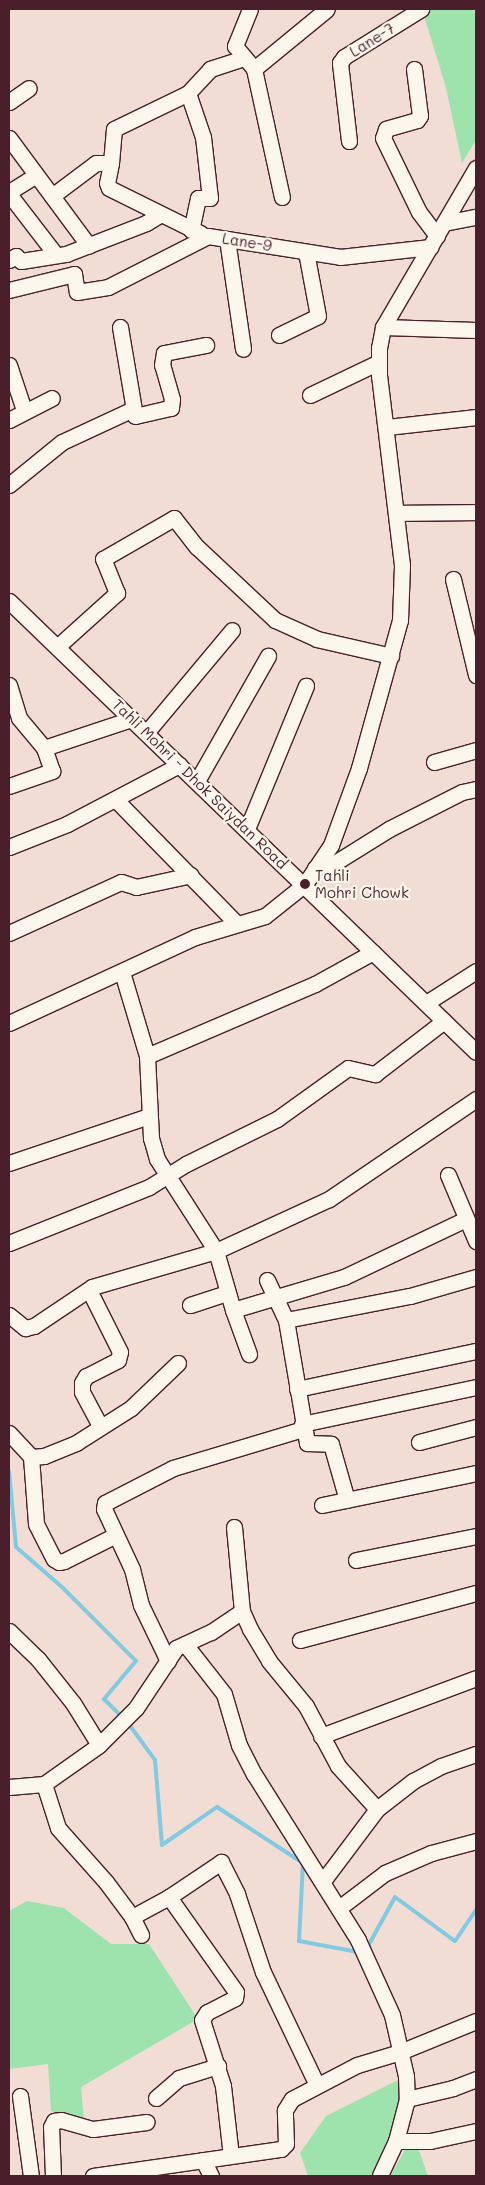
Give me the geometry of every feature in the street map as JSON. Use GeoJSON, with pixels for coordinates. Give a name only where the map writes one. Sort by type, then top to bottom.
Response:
{"type":"FeatureCollection","features":[{"type":"Feature","properties":{"kind":"street"},"geometry":{"type":"LineString","coordinates":[[250,9],[235,43],[249,63],[282,197]]}},
{"type":"Feature","properties":{"kind":"street"},"geometry":{"type":"LineString","coordinates":[[208,236],[192,230],[109,188],[107,183],[114,129],[188,93],[210,69],[249,63],[327,9]]}},
{"type":"Feature","properties":{"kind":"street","name":"Lane-7"},"geometry":{"type":"LineString","coordinates":[[349,141],[340,63],[344,58],[421,9]]}},
{"type":"Feature","properties":{"kind":"street"},"geometry":{"type":"LineString","coordinates":[[414,69],[420,116],[417,120],[386,129],[383,138],[420,212],[437,235]]}},
{"type":"Feature","properties":{"kind":"street"},"geometry":{"type":"LineString","coordinates":[[9,102],[29,88]]}},
{"type":"Feature","properties":{"kind":"street"},"geometry":{"type":"LineString","coordinates":[[188,93],[202,137],[210,198],[198,198],[192,230]]}},
{"type":"Feature","properties":{"kind":"street"},"geometry":{"type":"LineString","coordinates":[[9,138],[89,246]]}},
{"type":"Feature","properties":{"kind":"street"},"geometry":{"type":"LineString","coordinates":[[52,196],[96,163],[111,163]]}},
{"type":"Feature","properties":{"kind":"street"},"geometry":{"type":"LineString","coordinates":[[9,1023],[195,937],[265,916],[305,884],[331,845],[352,785],[400,620],[402,565],[379,362],[383,327],[476,168]]}},
{"type":"Feature","properties":{"kind":"street"},"geometry":{"type":"LineString","coordinates":[[36,175],[9,193],[56,255]]}},
{"type":"Feature","properties":{"kind":"street"},"geometry":{"type":"LineString","coordinates":[[11,254],[21,261],[56,255],[89,246],[146,224],[161,214]]}},
{"type":"Feature","properties":{"kind":"street","name":"Lane-9"},"geometry":{"type":"LineString","coordinates":[[9,290],[74,274],[77,292],[108,287],[208,236],[340,257],[437,235],[476,218]]}},
{"type":"Feature","properties":{"kind":"street"},"geometry":{"type":"LineString","coordinates":[[227,239],[242,348]]}},
{"type":"Feature","properties":{"kind":"street"},"geometry":{"type":"LineString","coordinates":[[279,334],[318,316],[306,252]]}},
{"type":"Feature","properties":{"kind":"street"},"geometry":{"type":"LineString","coordinates":[[120,327],[131,410],[135,416],[143,416],[170,408],[172,399],[162,365],[164,353],[206,344]]}},
{"type":"Feature","properties":{"kind":"street"},"geometry":{"type":"LineString","coordinates":[[383,327],[476,330]]}},
{"type":"Feature","properties":{"kind":"street"},"geometry":{"type":"LineString","coordinates":[[310,395],[379,362]]}},
{"type":"Feature","properties":{"kind":"street"},"geometry":{"type":"LineString","coordinates":[[9,365],[24,410]]}},
{"type":"Feature","properties":{"kind":"street"},"geometry":{"type":"LineString","coordinates":[[9,420],[24,410],[52,398]]}},
{"type":"Feature","properties":{"kind":"street"},"geometry":{"type":"LineString","coordinates":[[9,486],[62,442],[131,410]]}},
{"type":"Feature","properties":{"kind":"street"},"geometry":{"type":"LineString","coordinates":[[387,427],[476,417]]}},
{"type":"Feature","properties":{"kind":"street"},"geometry":{"type":"LineString","coordinates":[[396,513],[476,512]]}},
{"type":"Feature","properties":{"kind":"street"},"geometry":{"type":"LineString","coordinates":[[57,647],[117,593],[103,559],[174,518],[197,547],[276,620],[317,640],[391,656]]}},
{"type":"Feature","properties":{"kind":"street"},"geometry":{"type":"LineString","coordinates":[[453,579],[476,675]]}},
{"type":"Feature","properties":{"kind":"street","name":"Tahli Mohri - Dhok Saiydan Road"},"geometry":{"type":"LineString","coordinates":[[9,601],[305,884],[476,1052]]}},
{"type":"Feature","properties":{"kind":"street"},"geometry":{"type":"LineString","coordinates":[[146,733],[232,630]]}},
{"type":"Feature","properties":{"kind":"street"},"geometry":{"type":"LineString","coordinates":[[197,781],[268,656]]}},
{"type":"Feature","properties":{"kind":"street"},"geometry":{"type":"LineString","coordinates":[[9,685],[19,718],[44,748],[52,771],[9,786]]}},
{"type":"Feature","properties":{"kind":"street"},"geometry":{"type":"LineString","coordinates":[[247,829],[306,686]]}},
{"type":"Feature","properties":{"kind":"street"},"geometry":{"type":"LineString","coordinates":[[44,748],[131,719]]}},
{"type":"Feature","properties":{"kind":"street"},"geometry":{"type":"LineString","coordinates":[[434,762],[476,750]]}},
{"type":"Feature","properties":{"kind":"street"},"geometry":{"type":"LineString","coordinates":[[9,847],[68,824],[179,765]]}},
{"type":"Feature","properties":{"kind":"street"},"geometry":{"type":"LineString","coordinates":[[315,868],[333,864],[389,829],[462,792],[476,789]]}},
{"type":"Feature","properties":{"kind":"street"},"geometry":{"type":"LineString","coordinates":[[116,800],[237,924]]}},
{"type":"Feature","properties":{"kind":"street"},"geometry":{"type":"LineString","coordinates":[[9,933],[121,882],[136,887],[191,876]]}},
{"type":"Feature","properties":{"kind":"street"},"geometry":{"type":"LineString","coordinates":[[147,1056],[315,984],[373,952]]}},
{"type":"Feature","properties":{"kind":"street"},"geometry":{"type":"LineString","coordinates":[[426,1003],[476,971]]}},
{"type":"Feature","properties":{"kind":"street"},"geometry":{"type":"LineString","coordinates":[[122,972],[147,1056],[151,1138],[166,1176],[216,1251],[227,1293],[249,1354]]}},
{"type":"Feature","properties":{"kind":"street"},"geometry":{"type":"LineString","coordinates":[[9,1243],[148,1187],[277,1119],[348,1068],[375,1074],[444,1021]]}},
{"type":"Feature","properties":{"kind":"street"},"geometry":{"type":"LineString","coordinates":[[9,1315],[25,1328],[34,1326],[89,1290],[216,1251],[329,1200],[476,1099]]}},
{"type":"Feature","properties":{"kind":"street"},"geometry":{"type":"LineString","coordinates":[[9,1163],[149,1116]]}},
{"type":"Feature","properties":{"kind":"street"},"geometry":{"type":"LineString","coordinates":[[448,1175],[476,1242]]}},
{"type":"Feature","properties":{"kind":"street"},"geometry":{"type":"LineString","coordinates":[[233,1310],[344,1276],[466,1219]]}},
{"type":"Feature","properties":{"kind":"street"},"geometry":{"type":"LineString","coordinates":[[286,1320],[410,1296],[476,1277]]}},
{"type":"Feature","properties":{"kind":"street"},"geometry":{"type":"LineString","coordinates":[[267,1280],[286,1320],[307,1443],[331,1444],[347,1500]]}},
{"type":"Feature","properties":{"kind":"street"},"geometry":{"type":"LineString","coordinates":[[89,1290],[120,1352],[118,1360],[86,1376],[82,1383],[82,1392],[100,1426]]}},
{"type":"Feature","properties":{"kind":"street"},"geometry":{"type":"LineString","coordinates":[[190,1305],[227,1293]]}},
{"type":"Feature","properties":{"kind":"street"},"geometry":{"type":"LineString","coordinates":[[297,1389],[476,1350]]}},
{"type":"Feature","properties":{"kind":"street"},"geometry":{"type":"LineString","coordinates":[[31,1457],[44,1456],[76,1443],[131,1408],[178,1363]]}},
{"type":"Feature","properties":{"kind":"street"},"geometry":{"type":"LineString","coordinates":[[168,1661],[141,1605],[132,1569],[104,1510],[105,1503],[111,1498],[173,1468],[303,1426],[476,1387]]}},
{"type":"Feature","properties":{"kind":"street"},"geometry":{"type":"LineString","coordinates":[[419,1442],[476,1427]]}},
{"type":"Feature","properties":{"kind":"street"},"geometry":{"type":"LineString","coordinates":[[9,1433],[31,1457],[36,1524],[54,1559],[59,1562],[116,1535]]}},
{"type":"Feature","properties":{"kind":"street"},"geometry":{"type":"LineString","coordinates":[[322,1505],[476,1473]]}},
{"type":"Feature","properties":{"kind":"street"},"geometry":{"type":"LineString","coordinates":[[234,1527],[242,1611],[269,1661],[306,1706],[338,1766],[377,1809]]}},
{"type":"Feature","properties":{"kind":"street"},"geometry":{"type":"LineString","coordinates":[[356,1560],[476,1536]]}},
{"type":"Feature","properties":{"kind":"street"},"geometry":{"type":"LineString","coordinates":[[300,1640],[476,1593]]}},
{"type":"Feature","properties":{"kind":"street"},"geometry":{"type":"LineString","coordinates":[[9,1787],[44,1784],[99,1745],[136,1708],[176,1648],[242,1611]]}},
{"type":"Feature","properties":{"kind":"street"},"geometry":{"type":"LineString","coordinates":[[9,1631],[38,1659],[73,1703],[99,1745]]}},
{"type":"Feature","properties":{"kind":"street"},"geometry":{"type":"LineString","coordinates":[[185,1644],[224,1694],[240,1737],[239,1745],[254,1774],[358,1940],[392,2015],[407,2099],[396,2141],[380,2176]]}},
{"type":"Feature","properties":{"kind":"street"},"geometry":{"type":"LineString","coordinates":[[321,1736],[476,1678]]}},
{"type":"Feature","properties":{"kind":"street"},"geometry":{"type":"LineString","coordinates":[[322,1881],[377,1809],[413,1781],[441,1766],[476,1754]]}},
{"type":"Feature","properties":{"kind":"street"},"geometry":{"type":"LineString","coordinates":[[44,1784],[58,1828],[132,1916],[141,1935]]}},
{"type":"Feature","properties":{"kind":"street"},"geometry":{"type":"LineString","coordinates":[[339,1908],[385,1873],[431,1853],[476,1841]]}},
{"type":"Feature","properties":{"kind":"street"},"geometry":{"type":"LineString","coordinates":[[132,1916],[169,1897],[221,1862],[238,1894],[263,1972],[317,2086]]}},
{"type":"Feature","properties":{"kind":"street"},"geometry":{"type":"LineString","coordinates":[[169,1897],[236,1992],[235,1998],[203,2016],[218,2066],[231,2156]]}},
{"type":"Feature","properties":{"kind":"street"},"geometry":{"type":"LineString","coordinates":[[93,2176],[281,2148],[286,2144],[285,2110],[292,2099],[379,2056],[400,2052],[476,2021]]}},
{"type":"Feature","properties":{"kind":"street"},"geometry":{"type":"LineString","coordinates":[[156,2098],[179,2078],[218,2066]]}},
{"type":"Feature","properties":{"kind":"street"},"geometry":{"type":"LineString","coordinates":[[407,2099],[453,2088],[476,2079]]}},
{"type":"Feature","properties":{"kind":"street"},"geometry":{"type":"LineString","coordinates":[[20,2096],[31,2176]]}},
{"type":"Feature","properties":{"kind":"street"},"geometry":{"type":"LineString","coordinates":[[53,2176],[51,2127],[54,2121],[61,2120],[93,2129],[147,2122]]}},
{"type":"Feature","properties":{"kind":"street"},"geometry":{"type":"LineString","coordinates":[[396,2141],[430,2141],[476,2131]]}},
{"type":"Feature","properties":{"kind":"street"},"geometry":{"type":"LineString","coordinates":[[203,2160],[211,2176]]}},
{"type":"Feature","properties":{"kind":"green space"},"geometry":{"type":"Polygon","coordinates":[[[422,9],[473,9],[476,18],[476,140],[462,163],[446,88],[422,9]]]}},
{"type":"Feature","properties":{"kind":"green space"},"geometry":{"type":"Polygon","coordinates":[[[27,1901],[64,1908],[111,1944],[149,1944],[198,2019],[81,2087],[84,2121],[51,2111],[48,2064],[9,2069],[9,1911],[27,1901]]]}},
{"type":"Feature","properties":{"kind":"green space"},"geometry":{"type":"Polygon","coordinates":[[[406,2076],[397,2131],[376,2176],[308,2176],[300,2153],[326,2116],[406,2076]]]}},
{"type":"Feature","properties":{"kind":"green space"},"geometry":{"type":"Polygon","coordinates":[[[418,2148],[428,2176],[390,2176],[405,2150],[418,2148]]]}},
{"type":"Feature","properties":{"kind":"waterway"},"geometry":{"type":"LineString","coordinates":[[9,1471],[16,1547],[63,1588],[136,1661],[104,1699],[123,1718]]}},
{"type":"Feature","properties":{"kind":"waterway"},"geometry":{"type":"LineString","coordinates":[[128,1723],[155,1760],[162,1845],[217,1807],[303,1863],[299,1941],[358,1952]]}},
{"type":"Feature","properties":{"kind":"waterway"},"geometry":{"type":"LineString","coordinates":[[367,1948],[395,1897],[455,1941],[476,1910]]}},
{"type":"Feature","properties":{"kind":"place","name":"Tahli Mohri Chowk"},"geometry":{"type":"Point","coordinates":[305,884]}}]}
